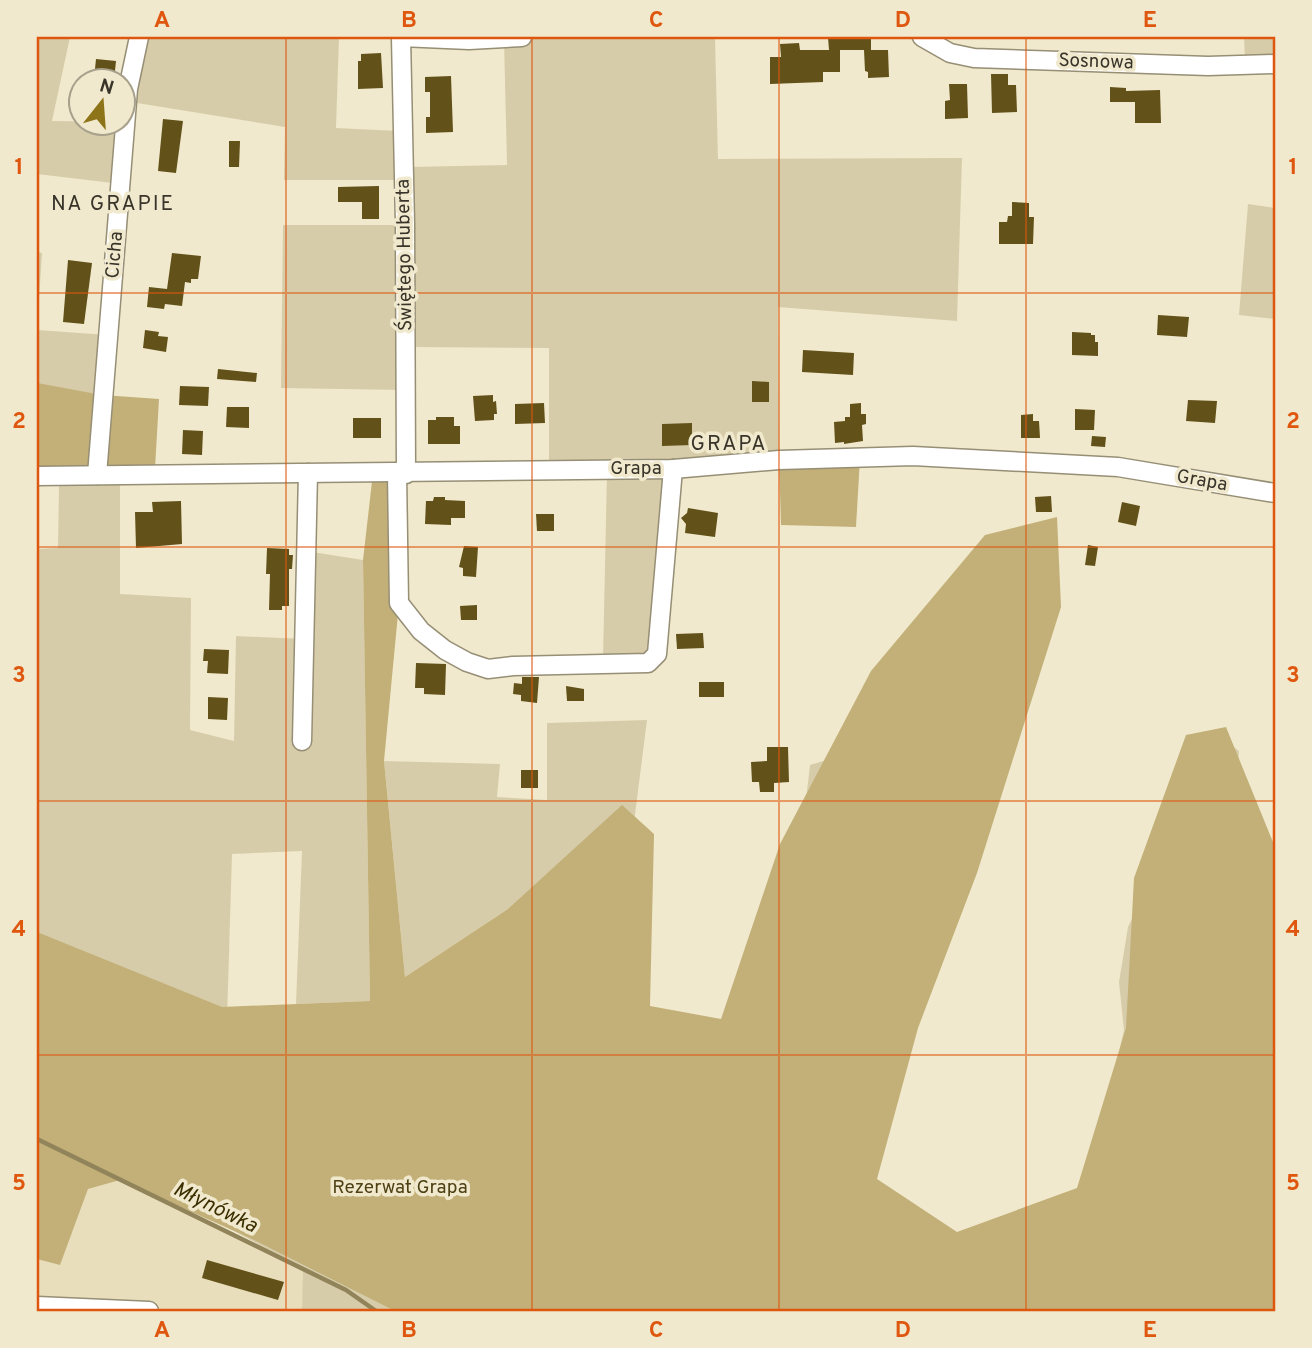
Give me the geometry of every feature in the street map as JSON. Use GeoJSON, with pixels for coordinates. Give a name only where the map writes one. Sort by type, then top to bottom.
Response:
{"type":"FeatureCollection","features":[{"type":"Feature","properties":{"kind":"street","name":"Cicha"},"geometry":{"type":"LineString","coordinates":[[97,475],[128,89],[139,37]]}},
{"type":"Feature","properties":{"kind":"street"},"geometry":{"type":"LineString","coordinates":[[401,37],[469,40],[522,37]]}},
{"type":"Feature","properties":{"kind":"street","name":"Świętego Huberta"},"geometry":{"type":"LineString","coordinates":[[401,37],[405,224],[399,603],[421,631],[445,650],[488,669],[648,663],[657,654],[673,469]]}},
{"type":"Feature","properties":{"kind":"street","name":"Sosnowa"},"geometry":{"type":"LineString","coordinates":[[922,37],[950,53],[974,58],[1208,66],[1275,64]]}},
{"type":"Feature","properties":{"kind":"street","name":"Grapa"},"geometry":{"type":"LineString","coordinates":[[37,476],[673,469],[779,460],[914,456],[1118,467],[1275,493]]}},
{"type":"Feature","properties":{"kind":"street"},"geometry":{"type":"LineString","coordinates":[[302,741],[308,473]]}},
{"type":"Feature","properties":{"kind":"street"},"geometry":{"type":"LineString","coordinates":[[37,1306],[149,1311]]}},
{"type":"Feature","properties":{"kind":"shaded area"},"geometry":{"type":"Polygon","coordinates":[[[120,1180],[304,1269],[302,1311],[37,1311],[37,1259],[60,1264],[88,1189],[120,1180]]]}},
{"type":"Feature","properties":{"kind":"green space"},"geometry":{"type":"Polygon","coordinates":[[[37,37],[70,37],[52,121],[66,121],[66,136],[122,136],[121,184],[37,174],[37,37]]]}},
{"type":"Feature","properties":{"kind":"green space"},"geometry":{"type":"Polygon","coordinates":[[[143,37],[339,37],[336,128],[399,131],[400,180],[284,180],[285,127],[136,103],[136,75],[143,37]]]}},
{"type":"Feature","properties":{"kind":"green space"},"geometry":{"type":"Polygon","coordinates":[[[562,37],[715,37],[718,159],[962,158],[957,321],[778,307],[779,460],[549,465],[549,348],[410,347],[409,167],[507,165],[504,40],[562,37]]]}},
{"type":"Feature","properties":{"kind":"green space"},"geometry":{"type":"Polygon","coordinates":[[[1244,37],[1275,37],[1275,61],[1245,60],[1244,37]]]}},
{"type":"Feature","properties":{"kind":"green space"},"geometry":{"type":"Polygon","coordinates":[[[1248,204],[1275,208],[1275,319],[1239,315],[1248,204]]]}},
{"type":"Feature","properties":{"kind":"green space"},"geometry":{"type":"Polygon","coordinates":[[[283,225],[401,225],[403,390],[281,388],[283,225]]]}},
{"type":"Feature","properties":{"kind":"green space"},"geometry":{"type":"Polygon","coordinates":[[[37,252],[42,253],[37,330],[37,252]]]}},
{"type":"Feature","properties":{"kind":"green space"},"geometry":{"type":"Polygon","coordinates":[[[37,330],[108,335],[97,397],[37,464],[37,330]]]}},
{"type":"Feature","properties":{"kind":"green space"},"geometry":{"type":"Polygon","coordinates":[[[37,383],[102,395],[159,399],[155,468],[37,468],[37,383]]]}},
{"type":"Feature","properties":{"kind":"green space"},"geometry":{"type":"Polygon","coordinates":[[[860,458],[856,527],[781,525],[779,460],[860,458]]]}},
{"type":"Feature","properties":{"kind":"green space"},"geometry":{"type":"Polygon","coordinates":[[[607,472],[669,472],[649,651],[645,657],[603,659],[607,472]]]}},
{"type":"Feature","properties":{"kind":"green space","name":"Rezerwat Grapa"},"geometry":{"type":"Polygon","coordinates":[[[373,473],[397,473],[399,603],[384,761],[405,977],[508,909],[622,805],[654,834],[650,1006],[721,1019],[780,844],[871,671],[985,535],[1057,517],[1061,607],[977,873],[918,1028],[877,1179],[957,1232],[1077,1188],[1126,1028],[1134,878],[1186,735],[1226,727],[1275,847],[1275,1311],[395,1311],[250,1238],[120,1180],[88,1189],[60,1265],[37,1259],[37,932],[222,1007],[370,1001],[363,560],[373,473]]]}},
{"type":"Feature","properties":{"kind":"green space"},"geometry":{"type":"Polygon","coordinates":[[[120,483],[120,594],[191,598],[190,730],[234,741],[236,636],[304,639],[306,551],[363,560],[370,1001],[296,1004],[302,851],[232,854],[227,1020],[357,1056],[508,909],[405,977],[384,761],[500,764],[497,797],[547,800],[547,723],[647,720],[617,956],[695,1076],[799,861],[810,765],[837,757],[855,1185],[1061,1306],[1124,1030],[1119,982],[1128,927],[1220,737],[1239,751],[1227,902],[1275,1311],[302,1311],[303,1269],[91,1152],[37,1132],[37,549],[58,548],[59,484],[120,483]]]}},
{"type":"Feature","properties":{"kind":"building"},"geometry":{"type":"Polygon","coordinates":[[[828,37],[871,37],[871,50],[840,50],[840,72],[823,72],[823,82],[770,84],[770,57],[781,57],[780,44],[799,43],[800,50],[829,50],[828,37]]]}},
{"type":"Feature","properties":{"kind":"building"},"geometry":{"type":"Polygon","coordinates":[[[864,50],[888,50],[889,77],[868,78],[864,50]]]}},
{"type":"Feature","properties":{"kind":"building"},"geometry":{"type":"Polygon","coordinates":[[[381,53],[383,88],[358,89],[358,61],[361,61],[361,54],[381,53]]]}},
{"type":"Feature","properties":{"kind":"building"},"geometry":{"type":"Polygon","coordinates":[[[96,59],[116,61],[115,66],[95,66],[96,59]]]}},
{"type":"Feature","properties":{"kind":"building"},"geometry":{"type":"Polygon","coordinates":[[[991,74],[1008,74],[1008,85],[1016,85],[1017,112],[992,113],[991,74]]]}},
{"type":"Feature","properties":{"kind":"building"},"geometry":{"type":"Polygon","coordinates":[[[451,76],[453,132],[426,133],[426,117],[430,117],[430,92],[425,92],[425,77],[451,76]]]}},
{"type":"Feature","properties":{"kind":"building"},"geometry":{"type":"Polygon","coordinates":[[[949,84],[967,84],[968,118],[945,119],[945,101],[950,100],[949,84]]]}},
{"type":"Feature","properties":{"kind":"building"},"geometry":{"type":"Polygon","coordinates":[[[1110,87],[1126,88],[1126,91],[1160,90],[1161,123],[1135,123],[1135,102],[1110,102],[1110,87]]]}},
{"type":"Feature","properties":{"kind":"building"},"geometry":{"type":"Polygon","coordinates":[[[163,119],[183,121],[176,173],[158,171],[163,119]]]}},
{"type":"Feature","properties":{"kind":"building"},"geometry":{"type":"Polygon","coordinates":[[[229,141],[240,141],[239,167],[229,167],[229,141]]]}},
{"type":"Feature","properties":{"kind":"building"},"geometry":{"type":"Polygon","coordinates":[[[379,186],[379,219],[362,219],[362,202],[338,202],[338,187],[379,186]]]}},
{"type":"Feature","properties":{"kind":"building"},"geometry":{"type":"Polygon","coordinates":[[[1012,202],[1029,203],[1029,217],[1034,217],[1033,244],[999,244],[999,222],[1007,222],[1008,216],[1012,216],[1012,202]]]}},
{"type":"Feature","properties":{"kind":"building"},"geometry":{"type":"Polygon","coordinates":[[[172,253],[201,256],[198,279],[191,279],[191,283],[185,282],[182,306],[165,304],[164,309],[147,307],[149,287],[167,289],[172,253]]]}},
{"type":"Feature","properties":{"kind":"building"},"geometry":{"type":"Polygon","coordinates":[[[68,260],[92,263],[84,324],[63,322],[68,260]]]}},
{"type":"Feature","properties":{"kind":"building"},"geometry":{"type":"Polygon","coordinates":[[[1158,315],[1189,317],[1187,337],[1157,335],[1158,315]]]}},
{"type":"Feature","properties":{"kind":"building"},"geometry":{"type":"Polygon","coordinates":[[[145,330],[159,332],[158,336],[168,337],[166,352],[143,348],[145,330]]]}},
{"type":"Feature","properties":{"kind":"building"},"geometry":{"type":"Polygon","coordinates":[[[1072,332],[1095,335],[1098,356],[1072,355],[1072,332]]]}},
{"type":"Feature","properties":{"kind":"building"},"geometry":{"type":"Polygon","coordinates":[[[803,350],[854,353],[853,375],[802,372],[803,350]]]}},
{"type":"Feature","properties":{"kind":"building"},"geometry":{"type":"Polygon","coordinates":[[[218,369],[257,373],[256,382],[217,379],[218,369]]]}},
{"type":"Feature","properties":{"kind":"building"},"geometry":{"type":"Polygon","coordinates":[[[752,381],[769,382],[769,402],[752,402],[752,381]]]}},
{"type":"Feature","properties":{"kind":"building"},"geometry":{"type":"Polygon","coordinates":[[[180,386],[209,387],[208,406],[179,405],[180,386]]]}},
{"type":"Feature","properties":{"kind":"building"},"geometry":{"type":"Polygon","coordinates":[[[493,395],[497,414],[494,414],[494,420],[475,421],[473,396],[493,395]]]}},
{"type":"Feature","properties":{"kind":"building"},"geometry":{"type":"Polygon","coordinates":[[[1188,400],[1217,401],[1215,423],[1186,421],[1188,400]]]}},
{"type":"Feature","properties":{"kind":"building"},"geometry":{"type":"Polygon","coordinates":[[[544,403],[545,423],[515,424],[515,404],[544,403]]]}},
{"type":"Feature","properties":{"kind":"building"},"geometry":{"type":"Polygon","coordinates":[[[861,403],[861,414],[866,414],[866,424],[862,425],[863,441],[835,443],[834,422],[845,421],[845,417],[850,417],[850,404],[861,403]]]}},
{"type":"Feature","properties":{"kind":"building"},"geometry":{"type":"Polygon","coordinates":[[[227,407],[249,407],[249,428],[226,427],[227,407]]]}},
{"type":"Feature","properties":{"kind":"building"},"geometry":{"type":"Polygon","coordinates":[[[1075,409],[1095,410],[1094,430],[1075,430],[1075,409]]]}},
{"type":"Feature","properties":{"kind":"building"},"geometry":{"type":"Polygon","coordinates":[[[1033,414],[1033,421],[1039,421],[1040,438],[1021,438],[1021,415],[1033,414]]]}},
{"type":"Feature","properties":{"kind":"building"},"geometry":{"type":"Polygon","coordinates":[[[436,417],[454,417],[454,426],[460,426],[460,444],[428,444],[428,420],[436,420],[436,417]]]}},
{"type":"Feature","properties":{"kind":"building"},"geometry":{"type":"Polygon","coordinates":[[[353,418],[381,418],[381,438],[353,438],[353,418]]]}},
{"type":"Feature","properties":{"kind":"building"},"geometry":{"type":"Polygon","coordinates":[[[692,423],[692,445],[662,446],[662,424],[692,423]]]}},
{"type":"Feature","properties":{"kind":"building"},"geometry":{"type":"Polygon","coordinates":[[[183,430],[203,431],[202,455],[182,454],[183,430]]]}},
{"type":"Feature","properties":{"kind":"building"},"geometry":{"type":"Polygon","coordinates":[[[1092,436],[1106,437],[1105,447],[1091,446],[1092,436]]]}},
{"type":"Feature","properties":{"kind":"building"},"geometry":{"type":"Polygon","coordinates":[[[1051,496],[1052,512],[1036,512],[1035,497],[1051,496]]]}},
{"type":"Feature","properties":{"kind":"building"},"geometry":{"type":"Polygon","coordinates":[[[434,497],[465,501],[465,518],[451,518],[451,525],[425,524],[426,501],[433,501],[434,497]]]}},
{"type":"Feature","properties":{"kind":"building"},"geometry":{"type":"Polygon","coordinates":[[[181,501],[182,544],[136,548],[135,512],[153,512],[152,502],[181,501]]]}},
{"type":"Feature","properties":{"kind":"building"},"geometry":{"type":"Polygon","coordinates":[[[1122,502],[1140,506],[1136,526],[1118,522],[1122,502]]]}},
{"type":"Feature","properties":{"kind":"building"},"geometry":{"type":"Polygon","coordinates":[[[688,508],[718,513],[715,537],[685,533],[686,524],[681,518],[688,508]]]}},
{"type":"Feature","properties":{"kind":"building"},"geometry":{"type":"Polygon","coordinates":[[[536,514],[554,514],[554,531],[537,531],[536,514]]]}},
{"type":"Feature","properties":{"kind":"building"},"geometry":{"type":"Polygon","coordinates":[[[1088,545],[1098,547],[1095,566],[1085,565],[1088,545]]]}},
{"type":"Feature","properties":{"kind":"building"},"geometry":{"type":"Polygon","coordinates":[[[464,546],[478,547],[476,577],[463,576],[463,568],[459,567],[464,546]]]}},
{"type":"Feature","properties":{"kind":"building"},"geometry":{"type":"Polygon","coordinates":[[[267,548],[289,549],[289,555],[293,555],[292,569],[289,569],[289,606],[282,606],[282,610],[269,610],[270,574],[266,574],[267,548]]]}},
{"type":"Feature","properties":{"kind":"building"},"geometry":{"type":"Polygon","coordinates":[[[477,605],[477,620],[461,620],[460,606],[477,605]]]}},
{"type":"Feature","properties":{"kind":"building"},"geometry":{"type":"Polygon","coordinates":[[[703,633],[704,648],[677,649],[676,634],[703,633]]]}},
{"type":"Feature","properties":{"kind":"building"},"geometry":{"type":"Polygon","coordinates":[[[204,649],[229,650],[228,674],[207,673],[208,661],[203,661],[204,649]]]}},
{"type":"Feature","properties":{"kind":"building"},"geometry":{"type":"Polygon","coordinates":[[[416,663],[446,664],[445,695],[424,694],[424,688],[415,688],[416,663]]]}},
{"type":"Feature","properties":{"kind":"building"},"geometry":{"type":"Polygon","coordinates":[[[522,677],[539,677],[537,703],[521,701],[521,695],[513,694],[514,683],[522,684],[522,677]]]}},
{"type":"Feature","properties":{"kind":"building"},"geometry":{"type":"Polygon","coordinates":[[[699,682],[724,682],[724,697],[699,697],[699,682]]]}},
{"type":"Feature","properties":{"kind":"building"},"geometry":{"type":"Polygon","coordinates":[[[566,686],[584,689],[584,701],[567,701],[566,686]]]}},
{"type":"Feature","properties":{"kind":"building"},"geometry":{"type":"Polygon","coordinates":[[[208,697],[228,698],[227,720],[208,719],[208,697]]]}},
{"type":"Feature","properties":{"kind":"building"},"geometry":{"type":"Polygon","coordinates":[[[767,747],[788,747],[789,782],[774,783],[774,792],[760,792],[759,782],[752,782],[751,762],[767,761],[767,747]]]}},
{"type":"Feature","properties":{"kind":"building"},"geometry":{"type":"Polygon","coordinates":[[[521,770],[538,770],[538,788],[521,788],[521,770]]]}},
{"type":"Feature","properties":{"kind":"building"},"geometry":{"type":"Polygon","coordinates":[[[207,1260],[284,1282],[278,1300],[202,1278],[207,1260]]]}},
{"type":"Feature","properties":{"kind":"waterway","name":"Młynówka"},"geometry":{"type":"LineString","coordinates":[[37,1139],[346,1290],[376,1311]]}},
{"type":"Feature","properties":{"kind":"district","name":"NA GRAPIE"},"geometry":{"type":"Point","coordinates":[113,204]}},
{"type":"Feature","properties":{"kind":"district","name":"GRAPA"},"geometry":{"type":"Point","coordinates":[729,444]}}]}
